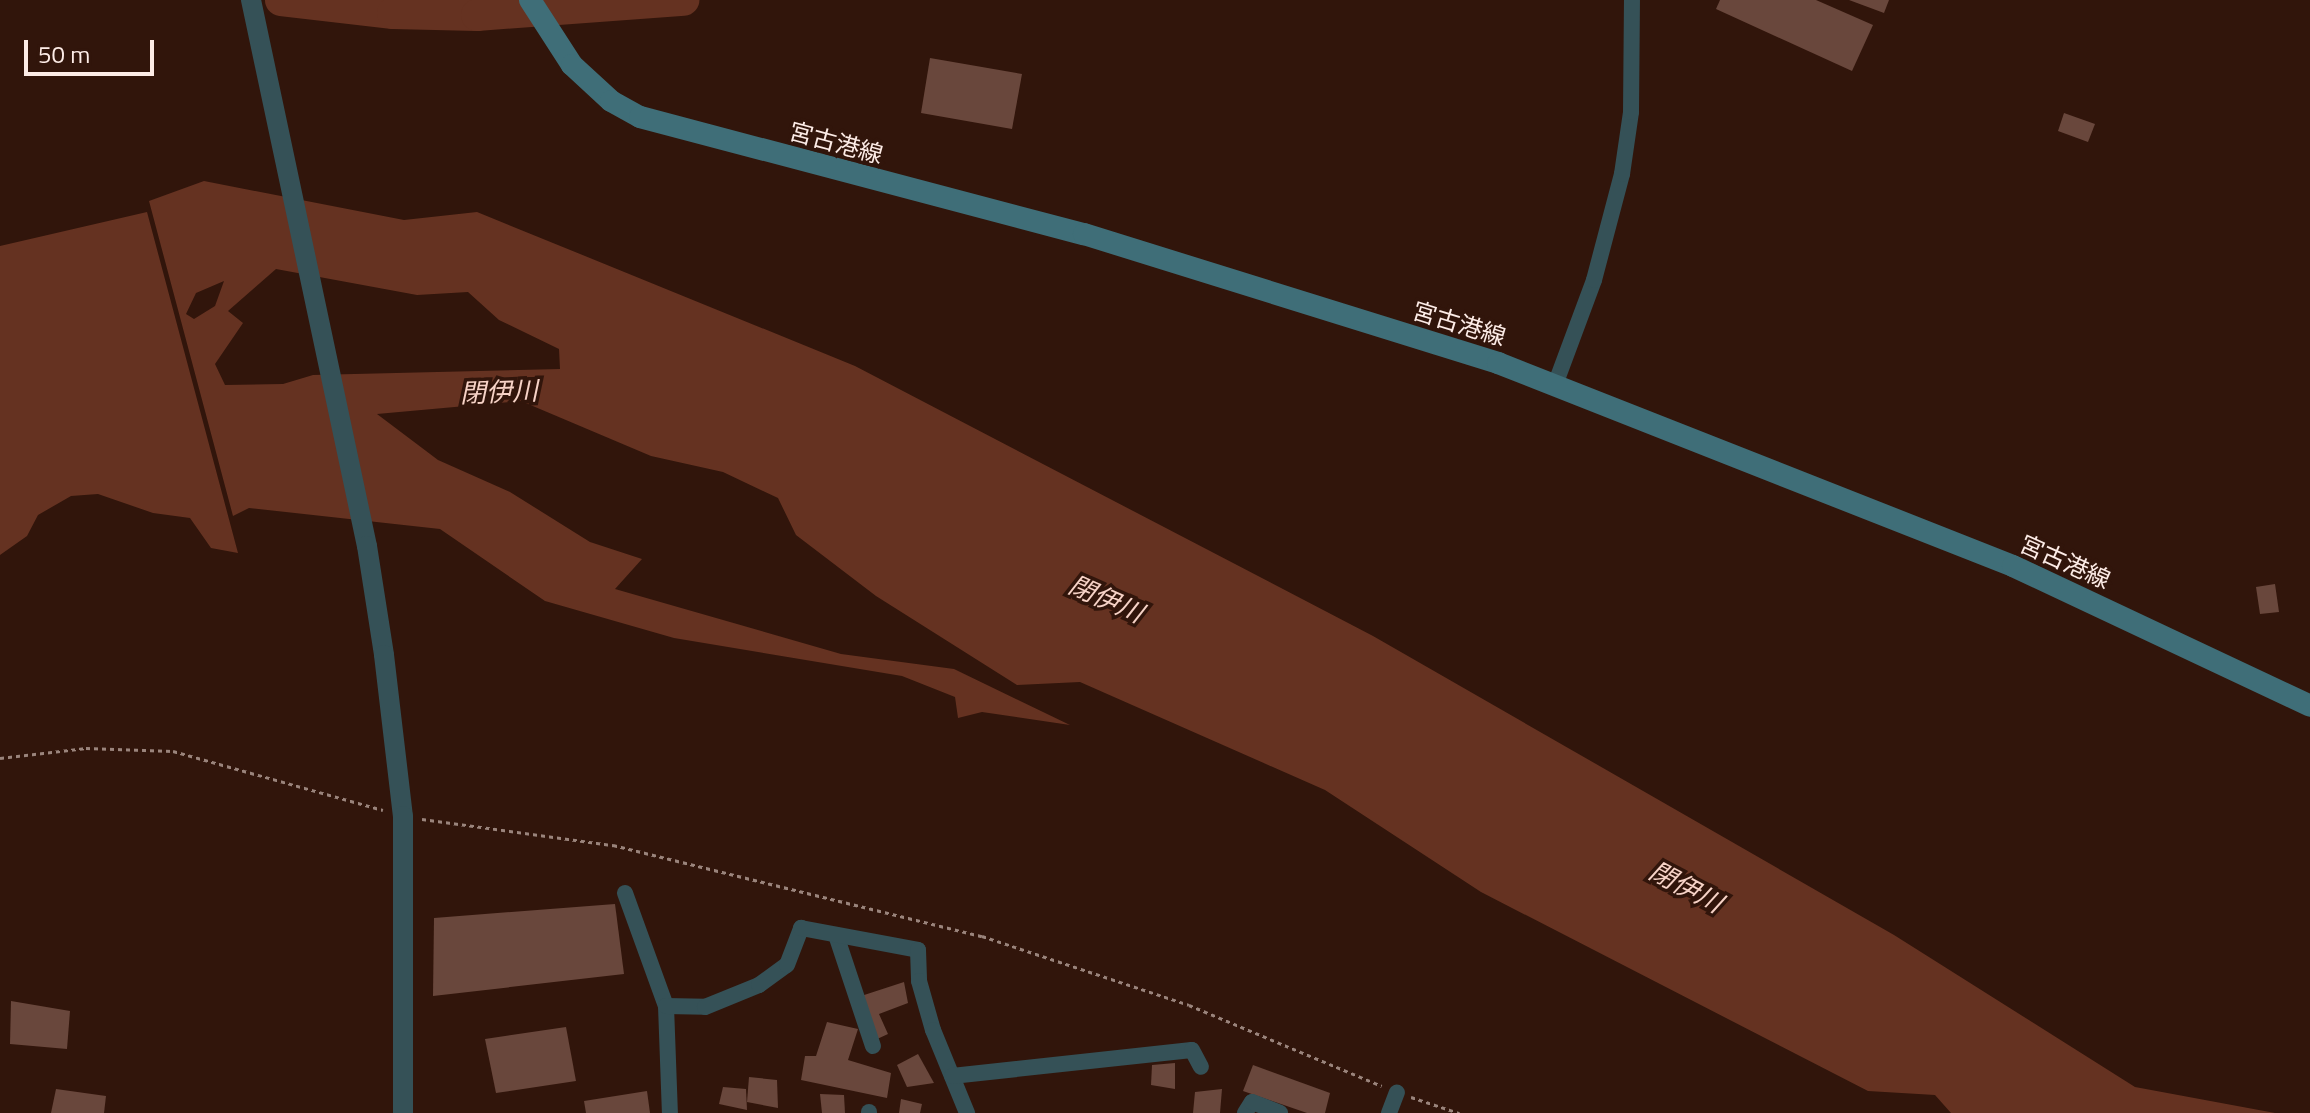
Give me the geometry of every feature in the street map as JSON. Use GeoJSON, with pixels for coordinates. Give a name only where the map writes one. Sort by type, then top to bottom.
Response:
{"type":"FeatureCollection","features":[{"type":"Feature","properties":{"kind":"main road","name":"宮古港線"},"geometry":{"type":"LineString","coordinates":[[530,0],[572,65],[611,101],[640,117],[1084,234],[1555,385],[2013,566],[2310,706]]}},
{"type":"Feature","properties":{"kind":"street"},"geometry":{"type":"LineString","coordinates":[[251,0],[367,546],[400,783],[403,816],[403,1113]]}},
{"type":"Feature","properties":{"kind":"street"},"geometry":{"type":"LineString","coordinates":[[1555,385],[1594,280],[1622,174],[1631,112],[1632,0]]}},
{"type":"Feature","properties":{"kind":"street"},"geometry":{"type":"LineString","coordinates":[[625,893],[666,1006],[670,1112],[682,1113]]}},
{"type":"Feature","properties":{"kind":"street"},"geometry":{"type":"LineString","coordinates":[[666,1006],[705,1007],[759,985],[787,965],[801,928],[918,950],[919,981],[967,1113]]}},
{"type":"Feature","properties":{"kind":"street"},"geometry":{"type":"LineString","coordinates":[[836,935],[873,1046]]}},
{"type":"Feature","properties":{"kind":"street"},"geometry":{"type":"LineString","coordinates":[[952,1076],[1192,1050],[1201,1067]]}},
{"type":"Feature","properties":{"kind":"street"},"geometry":{"type":"LineString","coordinates":[[1389,1113],[1397,1092]]}},
{"type":"Feature","properties":{"kind":"street"},"geometry":{"type":"LineString","coordinates":[[1245,1113],[1252,1102],[1280,1113]]}},
{"type":"Feature","properties":{"kind":"path"},"geometry":{"type":"LineString","coordinates":[[0,758],[86,748],[173,751],[403,816],[613,845],[982,936],[1189,1005],[1397,1092],[1459,1113]]}},
{"type":"Feature","properties":{"kind":"water","name":"閉伊川"},"geometry":{"type":"Polygon","coordinates":[[[204,181],[404,220],[477,212],[855,366],[1373,636],[1894,935],[2135,1087],[2275,1113],[1951,1113],[1935,1095],[1868,1091],[1481,892],[1325,790],[1080,682],[1017,685],[876,596],[796,535],[778,498],[723,472],[651,456],[521,401],[377,414],[438,460],[510,492],[590,542],[642,559],[615,589],[841,654],[954,669],[1070,725],[982,712],[958,718],[955,697],[902,676],[674,638],[545,601],[440,529],[249,508],[233,516],[149,201],[204,181]],[[276,269],[228,311],[243,323],[215,364],[225,385],[283,384],[313,375],[560,369],[559,349],[499,320],[468,292],[417,295],[276,269]],[[224,281],[196,293],[186,314],[194,319],[215,306],[224,281]]]}},
{"type":"Feature","properties":{"kind":"water"},"geometry":{"type":"Polygon","coordinates":[[[147,212],[238,553],[211,548],[190,518],[153,513],[98,494],[71,496],[38,515],[27,536],[0,555],[0,246],[147,212]]]}},
{"type":"Feature","properties":{"kind":"building"},"geometry":{"type":"Polygon","coordinates":[[[1720,0],[1816,0],[1873,25],[1852,71],[1716,9],[1720,0]]]}},
{"type":"Feature","properties":{"kind":"building"},"geometry":{"type":"Polygon","coordinates":[[[1849,0],[1889,0],[1884,13],[1849,0]]]}},
{"type":"Feature","properties":{"kind":"building"},"geometry":{"type":"Polygon","coordinates":[[[930,58],[1022,74],[1012,129],[921,113],[930,58]]]}},
{"type":"Feature","properties":{"kind":"building"},"geometry":{"type":"Polygon","coordinates":[[[2064,113],[2095,124],[2088,142],[2058,131],[2064,113]]]}},
{"type":"Feature","properties":{"kind":"building"},"geometry":{"type":"Polygon","coordinates":[[[2275,584],[2279,612],[2260,614],[2256,587],[2275,584]]]}},
{"type":"Feature","properties":{"kind":"building"},"geometry":{"type":"Polygon","coordinates":[[[615,904],[624,974],[433,996],[434,918],[615,904]]]}},
{"type":"Feature","properties":{"kind":"building"},"geometry":{"type":"Polygon","coordinates":[[[904,982],[908,1003],[879,1014],[888,1034],[875,1040],[858,997],[904,982]]]}},
{"type":"Feature","properties":{"kind":"building"},"geometry":{"type":"Polygon","coordinates":[[[11,1001],[70,1011],[67,1049],[10,1044],[11,1001]]]}},
{"type":"Feature","properties":{"kind":"building"},"geometry":{"type":"Polygon","coordinates":[[[827,1022],[858,1029],[848,1060],[891,1073],[887,1098],[801,1080],[805,1056],[816,1056],[827,1022]]]}},
{"type":"Feature","properties":{"kind":"building"},"geometry":{"type":"Polygon","coordinates":[[[566,1027],[576,1081],[496,1093],[485,1039],[566,1027]]]}},
{"type":"Feature","properties":{"kind":"building"},"geometry":{"type":"Polygon","coordinates":[[[918,1054],[934,1083],[907,1087],[897,1065],[918,1054]]]}},
{"type":"Feature","properties":{"kind":"building"},"geometry":{"type":"Polygon","coordinates":[[[1175,1063],[1175,1089],[1151,1085],[1152,1065],[1175,1063]]]}},
{"type":"Feature","properties":{"kind":"building"},"geometry":{"type":"Polygon","coordinates":[[[1253,1065],[1330,1093],[1325,1113],[1307,1113],[1243,1091],[1253,1065]]]}},
{"type":"Feature","properties":{"kind":"building"},"geometry":{"type":"Polygon","coordinates":[[[749,1077],[777,1080],[778,1108],[747,1102],[749,1077]]]}},
{"type":"Feature","properties":{"kind":"building"},"geometry":{"type":"Polygon","coordinates":[[[723,1087],[746,1089],[747,1110],[719,1104],[723,1087]]]}},
{"type":"Feature","properties":{"kind":"building"},"geometry":{"type":"Polygon","coordinates":[[[56,1089],[106,1096],[104,1113],[51,1113],[56,1089]]]}},
{"type":"Feature","properties":{"kind":"building"},"geometry":{"type":"Polygon","coordinates":[[[1222,1089],[1220,1113],[1193,1113],[1195,1092],[1222,1089]]]}},
{"type":"Feature","properties":{"kind":"building"},"geometry":{"type":"Polygon","coordinates":[[[647,1091],[650,1113],[586,1113],[584,1101],[647,1091]]]}},
{"type":"Feature","properties":{"kind":"building"},"geometry":{"type":"Polygon","coordinates":[[[820,1094],[844,1095],[845,1113],[822,1113],[820,1094]]]}},
{"type":"Feature","properties":{"kind":"building"},"geometry":{"type":"Polygon","coordinates":[[[901,1099],[922,1104],[920,1113],[899,1113],[901,1099]]]}},
{"type":"Feature","properties":{"kind":"waterway"},"geometry":{"type":"LineString","coordinates":[[281,0],[393,13],[477,15],[683,0]]}}]}
